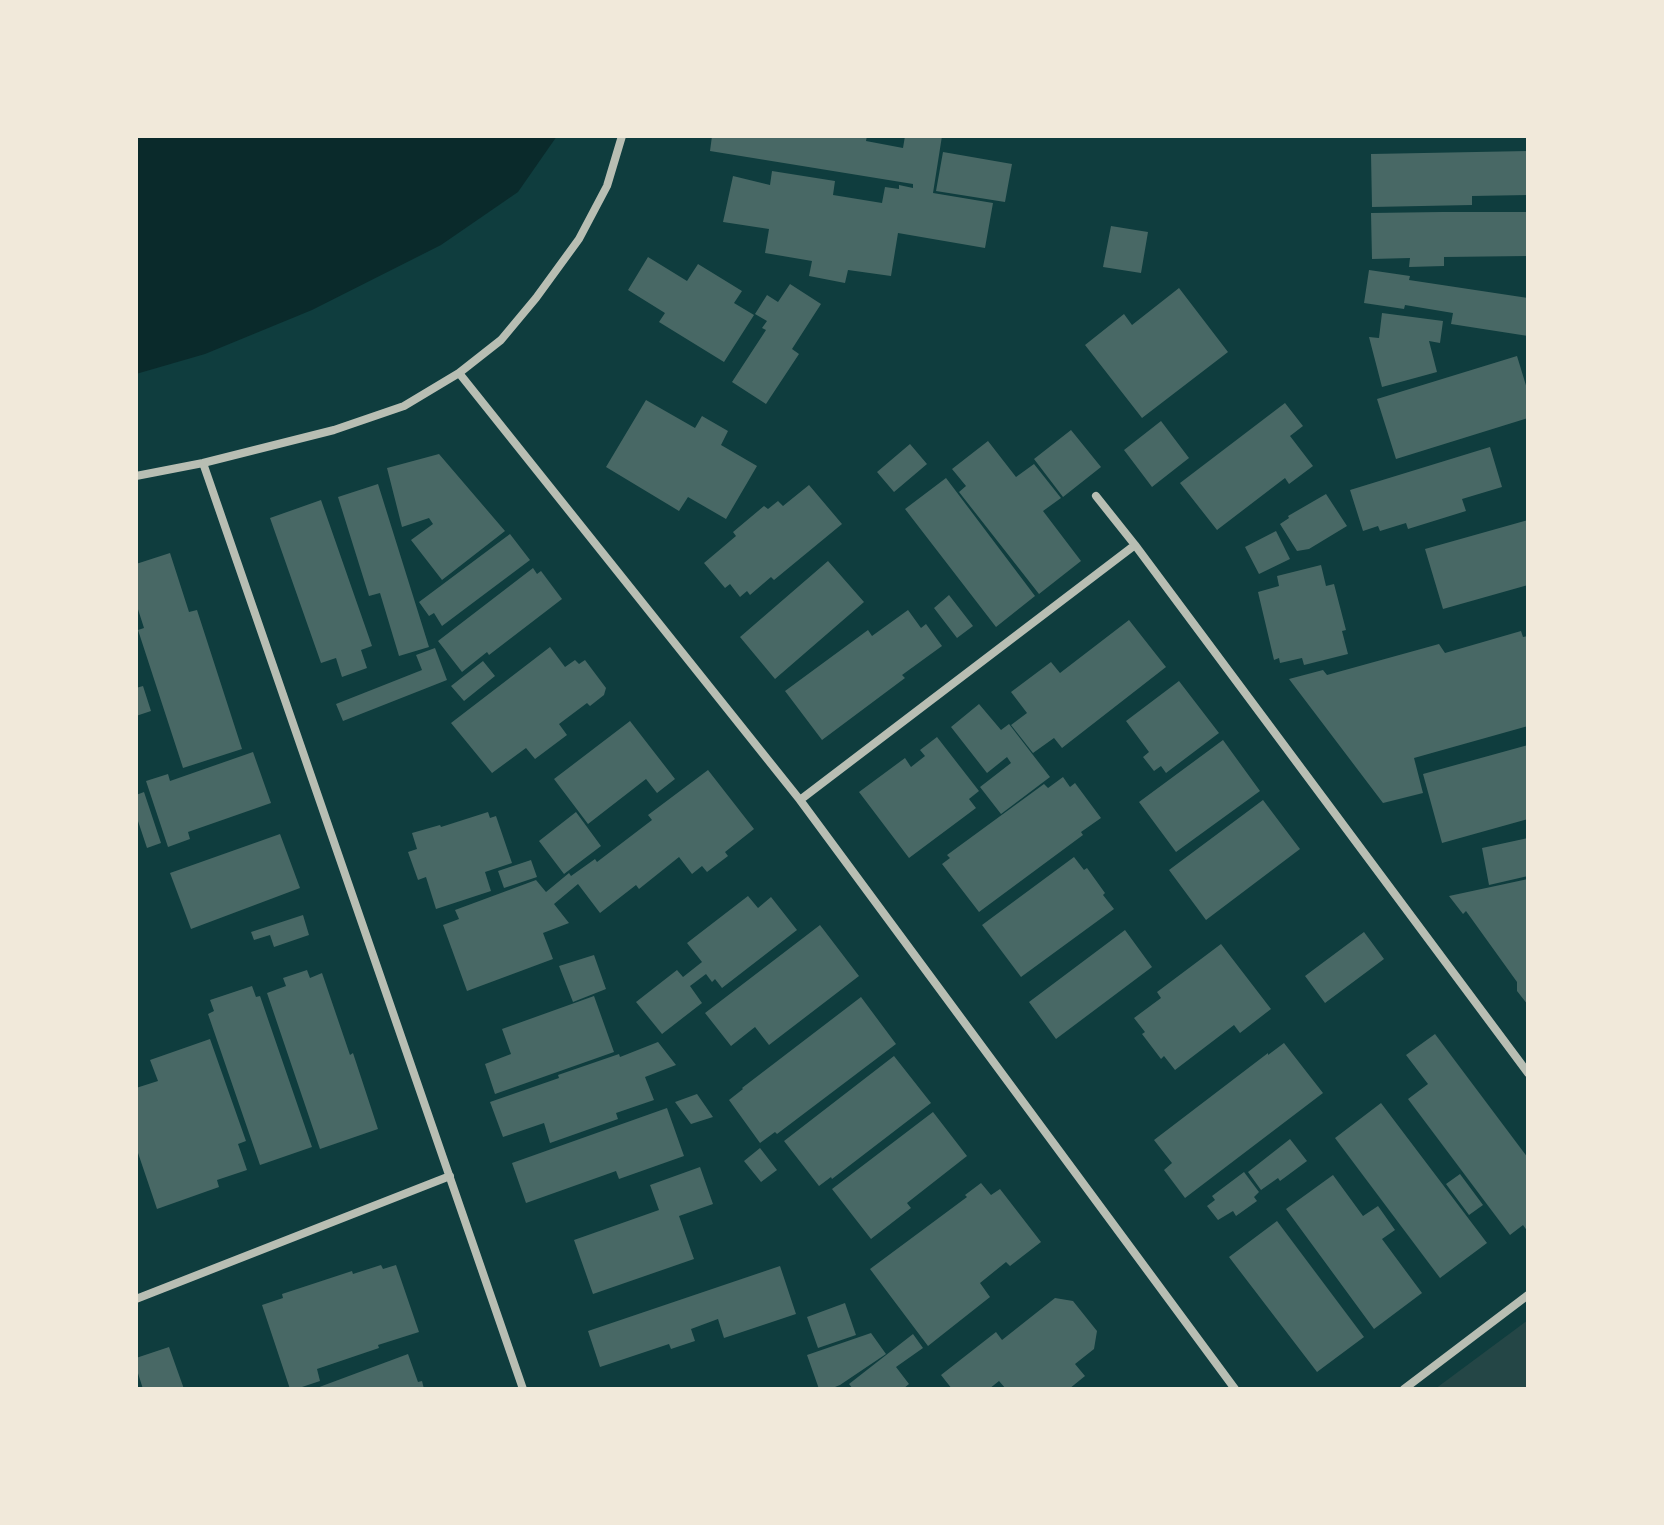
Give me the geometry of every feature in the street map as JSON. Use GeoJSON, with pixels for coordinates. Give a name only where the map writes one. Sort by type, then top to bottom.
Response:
{"type":"FeatureCollection","features":[{"type":"Feature","properties":{"kind":"street"},"geometry":{"type":"LineString","coordinates":[[136,476],[203,463],[334,430],[404,406],[459,373],[501,340],[579,239],[607,186],[622,136]]}},
{"type":"Feature","properties":{"kind":"street"},"geometry":{"type":"LineString","coordinates":[[459,373],[800,800],[1235,1389]]}},
{"type":"Feature","properties":{"kind":"street"},"geometry":{"type":"LineString","coordinates":[[203,463],[523,1389]]}},
{"type":"Feature","properties":{"kind":"street"},"geometry":{"type":"LineString","coordinates":[[1096,496],[1528,1073]]}},
{"type":"Feature","properties":{"kind":"street"},"geometry":{"type":"LineString","coordinates":[[800,800],[1135,545]]}},
{"type":"Feature","properties":{"kind":"street"},"geometry":{"type":"LineString","coordinates":[[136,1299],[450,1176]]}},
{"type":"Feature","properties":{"kind":"street"},"geometry":{"type":"LineString","coordinates":[[1404,1389],[1528,1295]]}},
{"type":"Feature","properties":{"kind":"shaded area"},"geometry":{"type":"Polygon","coordinates":[[[136,136],[557,136],[518,192],[441,245],[312,310],[205,354],[136,374],[136,136]]]}},
{"type":"Feature","properties":{"kind":"shaded area"},"geometry":{"type":"Polygon","coordinates":[[[1528,1320],[1528,1389],[1435,1389],[1528,1320]]]}},
{"type":"Feature","properties":{"kind":"building"},"geometry":{"type":"Polygon","coordinates":[[[712,136],[867,136],[866,141],[903,148],[905,136],[942,136],[933,193],[993,203],[985,248],[898,233],[891,276],[848,270],[845,283],[809,276],[812,261],[765,253],[769,229],[723,222],[733,176],[770,185],[772,171],[835,181],[833,195],[882,203],[885,187],[899,189],[899,185],[913,188],[913,184],[710,151],[712,136]]]}},
{"type":"Feature","properties":{"kind":"building"},"geometry":{"type":"Polygon","coordinates":[[[1528,151],[1528,195],[1472,196],[1472,205],[1372,207],[1371,154],[1528,151]]]}},
{"type":"Feature","properties":{"kind":"building"},"geometry":{"type":"Polygon","coordinates":[[[943,152],[1012,164],[1005,202],[936,191],[943,152]]]}},
{"type":"Feature","properties":{"kind":"building"},"geometry":{"type":"Polygon","coordinates":[[[1528,212],[1528,256],[1444,257],[1444,266],[1409,267],[1410,258],[1372,259],[1371,213],[1528,212]]]}},
{"type":"Feature","properties":{"kind":"building"},"geometry":{"type":"Polygon","coordinates":[[[1111,226],[1148,232],[1141,273],[1103,267],[1111,226]]]}},
{"type":"Feature","properties":{"kind":"building"},"geometry":{"type":"Polygon","coordinates":[[[648,257],[687,281],[698,264],[742,291],[734,303],[754,315],[724,362],[659,322],[665,313],[628,290],[648,257]]]}},
{"type":"Feature","properties":{"kind":"building"},"geometry":{"type":"Polygon","coordinates":[[[1369,270],[1410,276],[1409,280],[1528,298],[1528,336],[1451,324],[1453,313],[1405,305],[1404,309],[1364,303],[1369,270]]]}},
{"type":"Feature","properties":{"kind":"building"},"geometry":{"type":"Polygon","coordinates":[[[790,284],[821,304],[792,349],[799,354],[766,404],[732,382],[766,330],[762,328],[767,321],[755,314],[767,295],[778,302],[790,284]]]}},
{"type":"Feature","properties":{"kind":"building"},"geometry":{"type":"Polygon","coordinates":[[[1179,288],[1228,352],[1142,418],[1085,345],[1124,314],[1132,325],[1179,288]]]}},
{"type":"Feature","properties":{"kind":"building"},"geometry":{"type":"Polygon","coordinates":[[[1382,313],[1443,321],[1440,343],[1429,341],[1437,372],[1382,387],[1369,337],[1379,338],[1382,313]]]}},
{"type":"Feature","properties":{"kind":"building"},"geometry":{"type":"Polygon","coordinates":[[[1517,356],[1528,392],[1528,418],[1396,459],[1377,399],[1517,356]]]}},
{"type":"Feature","properties":{"kind":"building"},"geometry":{"type":"Polygon","coordinates":[[[646,400],[695,428],[702,416],[728,431],[721,445],[757,466],[726,519],[688,497],[679,511],[606,467],[646,400]]]}},
{"type":"Feature","properties":{"kind":"building"},"geometry":{"type":"Polygon","coordinates":[[[1285,403],[1303,426],[1290,436],[1313,466],[1289,484],[1285,478],[1217,530],[1180,483],[1285,403]]]}},
{"type":"Feature","properties":{"kind":"building"},"geometry":{"type":"Polygon","coordinates":[[[1161,421],[1189,458],[1152,487],[1124,450],[1161,421]]]}},
{"type":"Feature","properties":{"kind":"building"},"geometry":{"type":"Polygon","coordinates":[[[1071,430],[1101,467],[1063,497],[1034,459],[1071,430]]]}},
{"type":"Feature","properties":{"kind":"building"},"geometry":{"type":"Polygon","coordinates":[[[988,441],[1016,477],[1034,464],[1061,498],[1043,511],[1081,561],[1039,594],[959,492],[966,486],[952,469],[988,441]]]}},
{"type":"Feature","properties":{"kind":"building"},"geometry":{"type":"Polygon","coordinates":[[[910,444],[927,464],[894,492],[877,472],[910,444]]]}},
{"type":"Feature","properties":{"kind":"building"},"geometry":{"type":"Polygon","coordinates":[[[1490,447],[1502,487],[1462,499],[1466,511],[1408,529],[1406,523],[1380,531],[1378,526],[1363,531],[1350,490],[1490,447]]]}},
{"type":"Feature","properties":{"kind":"building"},"geometry":{"type":"Polygon","coordinates":[[[439,454],[505,531],[442,580],[411,540],[433,524],[429,518],[402,527],[387,468],[439,454]]]}},
{"type":"Feature","properties":{"kind":"building"},"geometry":{"type":"Polygon","coordinates":[[[946,478],[1035,596],[996,627],[905,509],[946,478]]]}},
{"type":"Feature","properties":{"kind":"building"},"geometry":{"type":"Polygon","coordinates":[[[378,484],[429,647],[399,656],[380,593],[369,596],[338,497],[378,484]]]}},
{"type":"Feature","properties":{"kind":"building"},"geometry":{"type":"Polygon","coordinates":[[[809,485],[842,524],[774,580],[771,577],[750,595],[747,591],[740,597],[730,584],[725,588],[704,563],[736,536],[733,532],[764,506],[768,509],[778,501],[783,506],[809,485]]]}},
{"type":"Feature","properties":{"kind":"building"},"geometry":{"type":"Polygon","coordinates":[[[1326,494],[1347,526],[1309,549],[1297,551],[1280,524],[1326,494]]]}},
{"type":"Feature","properties":{"kind":"building"},"geometry":{"type":"Polygon","coordinates":[[[321,500],[372,646],[361,650],[367,668],[342,677],[336,658],[321,663],[270,518],[321,500]]]}},
{"type":"Feature","properties":{"kind":"building"},"geometry":{"type":"Polygon","coordinates":[[[1528,520],[1528,585],[1443,609],[1425,549],[1528,520]]]}},
{"type":"Feature","properties":{"kind":"building"},"geometry":{"type":"Polygon","coordinates":[[[1276,531],[1290,559],[1259,574],[1245,547],[1276,531]]]}},
{"type":"Feature","properties":{"kind":"building"},"geometry":{"type":"Polygon","coordinates":[[[510,534],[530,560],[442,626],[434,613],[429,616],[419,602],[510,534]]]}},
{"type":"Feature","properties":{"kind":"building"},"geometry":{"type":"Polygon","coordinates":[[[170,553],[189,612],[197,610],[242,749],[183,768],[138,630],[144,628],[136,603],[136,564],[170,553]]]}},
{"type":"Feature","properties":{"kind":"building"},"geometry":{"type":"Polygon","coordinates":[[[828,561],[864,602],[775,679],[740,637],[828,561]]]}},
{"type":"Feature","properties":{"kind":"building"},"geometry":{"type":"Polygon","coordinates":[[[1321,565],[1326,586],[1334,584],[1346,630],[1342,631],[1348,654],[1304,665],[1302,658],[1280,663],[1279,658],[1274,660],[1258,592],[1279,586],[1277,576],[1321,565]]]}},
{"type":"Feature","properties":{"kind":"building"},"geometry":{"type":"Polygon","coordinates":[[[533,568],[537,574],[541,571],[562,599],[462,672],[438,641],[533,568]]]}},
{"type":"Feature","properties":{"kind":"building"},"geometry":{"type":"Polygon","coordinates":[[[949,595],[973,626],[957,638],[934,608],[949,595]]]}},
{"type":"Feature","properties":{"kind":"building"},"geometry":{"type":"Polygon","coordinates":[[[908,610],[921,628],[926,624],[942,646],[822,740],[785,691],[868,630],[872,636],[908,610]]]}},
{"type":"Feature","properties":{"kind":"building"},"geometry":{"type":"Polygon","coordinates":[[[1129,620],[1166,667],[1062,748],[1054,738],[1033,753],[1011,725],[1027,713],[1011,692],[1051,662],[1060,673],[1129,620]]]}},
{"type":"Feature","properties":{"kind":"building"},"geometry":{"type":"Polygon","coordinates":[[[1521,631],[1523,637],[1528,636],[1528,726],[1414,758],[1423,793],[1383,803],[1289,679],[1323,670],[1327,675],[1439,644],[1445,653],[1521,631]]]}},
{"type":"Feature","properties":{"kind":"building"},"geometry":{"type":"Polygon","coordinates":[[[550,647],[565,667],[575,660],[579,664],[585,660],[606,688],[604,695],[590,706],[587,703],[559,724],[567,735],[535,759],[526,748],[492,773],[451,723],[550,647]]]}},
{"type":"Feature","properties":{"kind":"building"},"geometry":{"type":"Polygon","coordinates":[[[435,648],[447,680],[343,721],[336,704],[422,670],[416,655],[435,648]]]}},
{"type":"Feature","properties":{"kind":"building"},"geometry":{"type":"Polygon","coordinates":[[[483,661],[495,676],[464,701],[451,686],[483,661]]]}},
{"type":"Feature","properties":{"kind":"building"},"geometry":{"type":"Polygon","coordinates":[[[1179,681],[1219,733],[1166,773],[1161,766],[1154,771],[1143,757],[1149,752],[1126,721],[1179,681]]]}},
{"type":"Feature","properties":{"kind":"building"},"geometry":{"type":"Polygon","coordinates":[[[143,686],[151,711],[136,716],[136,688],[143,686]]]}},
{"type":"Feature","properties":{"kind":"building"},"geometry":{"type":"Polygon","coordinates":[[[979,704],[1001,730],[1009,724],[1050,777],[1001,814],[980,787],[1011,763],[1007,757],[987,773],[951,727],[979,704]]]}},
{"type":"Feature","properties":{"kind":"building"},"geometry":{"type":"Polygon","coordinates":[[[630,721],[675,779],[657,793],[646,779],[588,824],[554,779],[630,721]]]}},
{"type":"Feature","properties":{"kind":"building"},"geometry":{"type":"Polygon","coordinates":[[[937,737],[979,791],[969,799],[976,808],[909,858],[859,792],[905,758],[911,767],[925,756],[920,750],[937,737]]]}},
{"type":"Feature","properties":{"kind":"building"},"geometry":{"type":"Polygon","coordinates":[[[1223,740],[1260,791],[1176,852],[1139,802],[1223,740]]]}},
{"type":"Feature","properties":{"kind":"building"},"geometry":{"type":"Polygon","coordinates":[[[1528,745],[1528,819],[1442,843],[1423,774],[1528,745]]]}},
{"type":"Feature","properties":{"kind":"building"},"geometry":{"type":"Polygon","coordinates":[[[253,752],[271,803],[188,832],[190,839],[168,847],[146,781],[168,774],[170,781],[253,752]]]}},
{"type":"Feature","properties":{"kind":"building"},"geometry":{"type":"Polygon","coordinates":[[[708,770],[754,829],[725,852],[728,856],[707,872],[702,866],[692,874],[679,857],[639,889],[636,885],[600,913],[578,884],[554,904],[569,923],[543,933],[553,959],[467,991],[443,925],[459,919],[455,910],[536,880],[546,892],[569,873],[571,876],[595,859],[597,862],[652,820],[648,815],[708,770]]]}},
{"type":"Feature","properties":{"kind":"building"},"geometry":{"type":"Polygon","coordinates":[[[1063,777],[1070,787],[1075,783],[1101,818],[1081,832],[1083,835],[979,912],[942,864],[950,858],[947,855],[1044,784],[1048,788],[1063,777]]]}},
{"type":"Feature","properties":{"kind":"building"},"geometry":{"type":"Polygon","coordinates":[[[144,792],[161,843],[147,848],[136,815],[136,795],[144,792]]]}},
{"type":"Feature","properties":{"kind":"building"},"geometry":{"type":"Polygon","coordinates":[[[1263,800],[1300,849],[1206,920],[1169,870],[1263,800]]]}},
{"type":"Feature","properties":{"kind":"building"},"geometry":{"type":"Polygon","coordinates":[[[488,812],[490,818],[496,816],[512,863],[485,872],[491,891],[436,909],[426,877],[418,880],[408,852],[417,849],[412,833],[488,812]]]}},
{"type":"Feature","properties":{"kind":"building"},"geometry":{"type":"Polygon","coordinates":[[[576,812],[601,846],[564,874],[539,841],[576,812]]]}},
{"type":"Feature","properties":{"kind":"building"},"geometry":{"type":"Polygon","coordinates":[[[280,834],[300,888],[191,929],[170,873],[280,834]]]}},
{"type":"Feature","properties":{"kind":"building"},"geometry":{"type":"Polygon","coordinates":[[[1528,838],[1528,876],[1489,885],[1482,848],[1528,838]]]}},
{"type":"Feature","properties":{"kind":"building"},"geometry":{"type":"Polygon","coordinates":[[[1074,857],[1084,870],[1087,868],[1114,909],[1021,977],[982,925],[1074,857]]]}},
{"type":"Feature","properties":{"kind":"building"},"geometry":{"type":"Polygon","coordinates":[[[531,860],[537,877],[504,888],[498,871],[531,860]]]}},
{"type":"Feature","properties":{"kind":"building"},"geometry":{"type":"Polygon","coordinates":[[[1528,879],[1528,1005],[1517,991],[1517,982],[1466,911],[1463,914],[1449,896],[1528,879]]]}},
{"type":"Feature","properties":{"kind":"building"},"geometry":{"type":"Polygon","coordinates":[[[748,896],[758,908],[771,897],[797,930],[722,988],[706,974],[690,986],[702,1003],[662,1034],[636,1002],[677,970],[683,977],[702,962],[687,943],[748,896]]]}},
{"type":"Feature","properties":{"kind":"building"},"geometry":{"type":"Polygon","coordinates":[[[303,915],[309,935],[274,947],[270,935],[254,940],[251,932],[303,915]]]}},
{"type":"Feature","properties":{"kind":"building"},"geometry":{"type":"Polygon","coordinates":[[[820,925],[859,976],[769,1045],[755,1027],[731,1046],[705,1013],[820,925]]]}},
{"type":"Feature","properties":{"kind":"building"},"geometry":{"type":"Polygon","coordinates":[[[1125,930],[1152,967],[1056,1039],[1029,1002],[1125,930]]]}},
{"type":"Feature","properties":{"kind":"building"},"geometry":{"type":"Polygon","coordinates":[[[1364,932],[1384,959],[1325,1003],[1305,976],[1364,932]]]}},
{"type":"Feature","properties":{"kind":"building"},"geometry":{"type":"Polygon","coordinates":[[[1221,944],[1271,1009],[1240,1033],[1234,1025],[1175,1070],[1164,1056],[1161,1059],[1134,1018],[1161,998],[1157,992],[1221,944]]]}},
{"type":"Feature","properties":{"kind":"building"},"geometry":{"type":"Polygon","coordinates":[[[594,955],[606,989],[573,1002],[559,966],[594,955]]]}},
{"type":"Feature","properties":{"kind":"building"},"geometry":{"type":"Polygon","coordinates":[[[307,970],[310,978],[322,973],[378,1129],[320,1149],[267,993],[286,986],[283,978],[307,970]]]}},
{"type":"Feature","properties":{"kind":"building"},"geometry":{"type":"Polygon","coordinates":[[[252,986],[256,997],[260,996],[312,1147],[260,1165],[208,1014],[214,1011],[210,1000],[252,986]]]}},
{"type":"Feature","properties":{"kind":"building"},"geometry":{"type":"Polygon","coordinates":[[[594,996],[614,1052],[495,1094],[485,1064],[511,1054],[502,1029],[594,996]]]}},
{"type":"Feature","properties":{"kind":"building"},"geometry":{"type":"Polygon","coordinates":[[[861,997],[896,1044],[777,1134],[775,1132],[760,1143],[729,1100],[861,997]]]}},
{"type":"Feature","properties":{"kind":"building"},"geometry":{"type":"Polygon","coordinates":[[[1435,1034],[1528,1158],[1528,1232],[1523,1225],[1510,1235],[1408,1099],[1428,1084],[1406,1055],[1435,1034]]]}},
{"type":"Feature","properties":{"kind":"building"},"geometry":{"type":"Polygon","coordinates":[[[210,1039],[246,1141],[238,1144],[247,1170],[217,1180],[219,1187],[157,1209],[136,1147],[136,1088],[158,1081],[150,1060],[210,1039]]]}},
{"type":"Feature","properties":{"kind":"building"},"geometry":{"type":"Polygon","coordinates":[[[658,1042],[676,1065],[645,1077],[654,1100],[616,1113],[618,1119],[550,1143],[544,1123],[503,1137],[490,1102],[559,1078],[558,1075],[658,1042]]]}},
{"type":"Feature","properties":{"kind":"building"},"geometry":{"type":"Polygon","coordinates":[[[1284,1043],[1323,1093],[1185,1198],[1164,1170],[1172,1163],[1154,1140],[1284,1043]]]}},
{"type":"Feature","properties":{"kind":"building"},"geometry":{"type":"Polygon","coordinates":[[[894,1056],[931,1103],[819,1186],[784,1141],[894,1056]]]}},
{"type":"Feature","properties":{"kind":"building"},"geometry":{"type":"Polygon","coordinates":[[[697,1094],[713,1117],[691,1124],[675,1102],[697,1094]]]}},
{"type":"Feature","properties":{"kind":"building"},"geometry":{"type":"Polygon","coordinates":[[[1381,1103],[1487,1243],[1440,1278],[1335,1138],[1381,1103]]]}},
{"type":"Feature","properties":{"kind":"building"},"geometry":{"type":"Polygon","coordinates":[[[667,1108],[684,1156],[619,1179],[616,1171],[526,1203],[512,1163],[667,1108]]]}},
{"type":"Feature","properties":{"kind":"building"},"geometry":{"type":"Polygon","coordinates":[[[933,1112],[967,1156],[907,1203],[911,1208],[871,1239],[832,1189],[933,1112]]]}},
{"type":"Feature","properties":{"kind":"building"},"geometry":{"type":"Polygon","coordinates":[[[1290,1139],[1307,1161],[1280,1181],[1278,1178],[1261,1190],[1248,1172],[1290,1139]]]}},
{"type":"Feature","properties":{"kind":"building"},"geometry":{"type":"Polygon","coordinates":[[[760,1148],[777,1170],[761,1182],[744,1161],[760,1148]]]}},
{"type":"Feature","properties":{"kind":"building"},"geometry":{"type":"Polygon","coordinates":[[[700,1167],[713,1204],[679,1216],[694,1259],[593,1294],[574,1240],[659,1210],[650,1185],[700,1167]]]}},
{"type":"Feature","properties":{"kind":"building"},"geometry":{"type":"Polygon","coordinates":[[[1244,1172],[1259,1192],[1254,1197],[1257,1201],[1236,1216],[1233,1211],[1218,1220],[1207,1206],[1215,1200],[1212,1196],[1244,1172]]]}},
{"type":"Feature","properties":{"kind":"building"},"geometry":{"type":"Polygon","coordinates":[[[1460,1174],[1483,1205],[1469,1215],[1446,1184],[1460,1174]]]}},
{"type":"Feature","properties":{"kind":"building"},"geometry":{"type":"Polygon","coordinates":[[[1333,1175],[1363,1216],[1378,1206],[1395,1230],[1382,1239],[1422,1293],[1374,1329],[1286,1209],[1333,1175]]]}},
{"type":"Feature","properties":{"kind":"building"},"geometry":{"type":"Polygon","coordinates":[[[981,1183],[991,1195],[1000,1189],[1041,1242],[1010,1266],[1006,1262],[980,1283],[990,1297],[928,1346],[870,1269],[967,1197],[965,1195],[981,1183]]]}},
{"type":"Feature","properties":{"kind":"building"},"geometry":{"type":"Polygon","coordinates":[[[1277,1221],[1364,1337],[1317,1372],[1229,1257],[1277,1221]]]}},
{"type":"Feature","properties":{"kind":"building"},"geometry":{"type":"Polygon","coordinates":[[[381,1265],[383,1269],[396,1265],[419,1332],[317,1369],[320,1381],[290,1389],[262,1305],[283,1298],[282,1294],[381,1265]]]}},
{"type":"Feature","properties":{"kind":"building"},"geometry":{"type":"Polygon","coordinates":[[[780,1266],[796,1314],[724,1338],[718,1319],[691,1329],[695,1341],[671,1349],[669,1344],[600,1367],[588,1331],[780,1266]]]}},
{"type":"Feature","properties":{"kind":"building"},"geometry":{"type":"Polygon","coordinates":[[[1055,1298],[1073,1301],[1097,1331],[1094,1349],[1075,1364],[1085,1376],[1069,1389],[1006,1389],[999,1381],[989,1389],[952,1389],[941,1375],[996,1332],[1002,1340],[1055,1298]]]}},
{"type":"Feature","properties":{"kind":"building"},"geometry":{"type":"Polygon","coordinates":[[[845,1303],[856,1335],[818,1348],[807,1317],[845,1303]]]}},
{"type":"Feature","properties":{"kind":"building"},"geometry":{"type":"Polygon","coordinates":[[[871,1333],[886,1354],[840,1385],[819,1389],[807,1355],[871,1333]]]}},
{"type":"Feature","properties":{"kind":"building"},"geometry":{"type":"Polygon","coordinates":[[[913,1334],[923,1348],[896,1367],[909,1384],[903,1389],[853,1389],[849,1384],[913,1334]]]}},
{"type":"Feature","properties":{"kind":"building"},"geometry":{"type":"Polygon","coordinates":[[[169,1347],[184,1389],[143,1389],[136,1358],[169,1347]]]}},
{"type":"Feature","properties":{"kind":"building"},"geometry":{"type":"Polygon","coordinates":[[[408,1354],[418,1382],[422,1381],[424,1389],[314,1389],[408,1354]]]}}]}
